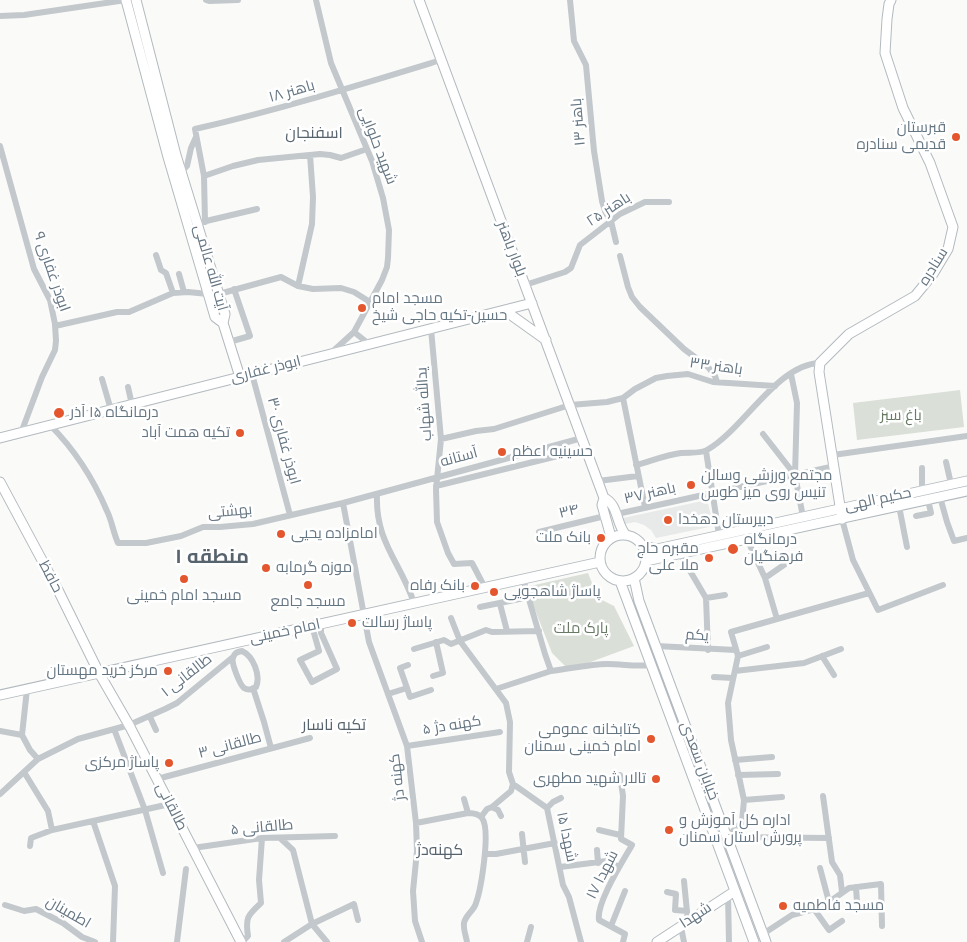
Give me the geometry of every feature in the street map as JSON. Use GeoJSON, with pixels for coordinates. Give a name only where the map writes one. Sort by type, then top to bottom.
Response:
{"type":"FeatureCollection","features":[{"type":"Feature","properties":{"kind":"main road","name":"آیت الله عالمی"},"geometry":{"type":"LineString","coordinates":[[126,0],[172,156],[182,171],[201,222],[218,294],[225,314],[223,323],[214,317],[172,156],[136,0]]}},
{"type":"Feature","properties":{"kind":"main road","name":"بلوار باهنر"},"geometry":{"type":"LineString","coordinates":[[419,0],[604,498]]}},
{"type":"Feature","properties":{"kind":"main road","name":"سنادره"},"geometry":{"type":"LineString","coordinates":[[820,363],[849,334],[915,296],[933,274],[948,249],[953,227],[930,163],[903,108],[884,52],[891,0]]}},
{"type":"Feature","properties":{"kind":"main road","name":"ابوذر غفاری"},"geometry":{"type":"LineString","coordinates":[[0,438],[532,303]]}},
{"type":"Feature","properties":{"kind":"main road"},"geometry":{"type":"LineString","coordinates":[[498,312],[511,315],[546,340]]}},
{"type":"Feature","properties":{"kind":"main road"},"geometry":{"type":"LineString","coordinates":[[223,323],[240,377]]}},
{"type":"Feature","properties":{"kind":"main road"},"geometry":{"type":"LineString","coordinates":[[820,363],[819,372],[842,519]]}},
{"type":"Feature","properties":{"kind":"main road","name":"حکیم الهی"},"geometry":{"type":"LineString","coordinates":[[643,546],[657,549],[967,481]]}},
{"type":"Feature","properties":{"kind":"main road","name":"حافظ"},"geometry":{"type":"LineString","coordinates":[[0,482],[58,590],[99,673]]}},
{"type":"Feature","properties":{"kind":"main road","name":"حکیم الهی"},"geometry":{"type":"LineString","coordinates":[[646,561],[967,491]]}},
{"type":"Feature","properties":{"kind":"main road"},"geometry":{"type":"LineString","coordinates":[[611,537],[602,505],[604,498],[610,500],[617,514],[620,528],[626,534],[639,540],[643,546],[646,561],[644,568],[634,578],[620,581],[607,575],[600,562],[601,548],[611,537],[626,534]]}},
{"type":"Feature","properties":{"kind":"main road"},"geometry":{"type":"LineString","coordinates":[[657,549],[659,559]]}},
{"type":"Feature","properties":{"kind":"main road","name":"امام خمینی"},"geometry":{"type":"LineString","coordinates":[[0,695],[600,562]]}},
{"type":"Feature","properties":{"kind":"main road","name":"خیابان سعدی"},"geometry":{"type":"LineString","coordinates":[[634,578],[639,600],[765,938]]}},
{"type":"Feature","properties":{"kind":"main road","name":"خیابان سعدی"},"geometry":{"type":"LineString","coordinates":[[620,581],[732,893],[754,942]]}},
{"type":"Feature","properties":{"kind":"main road"},"geometry":{"type":"LineString","coordinates":[[640,634],[642,630],[650,630]]}},
{"type":"Feature","properties":{"kind":"main road","name":"طالقانی"},"geometry":{"type":"LineString","coordinates":[[99,673],[129,725],[242,942]]}},
{"type":"Feature","properties":{"kind":"main road","name":"شهدا"},"geometry":{"type":"LineString","coordinates":[[657,942],[732,893]]}},
{"type":"Feature","properties":{"kind":"street"},"geometry":{"type":"LineString","coordinates":[[0,16],[24,16],[126,0]]}},
{"type":"Feature","properties":{"kind":"street"},"geometry":{"type":"LineString","coordinates":[[206,0],[238,0]]}},
{"type":"Feature","properties":{"kind":"street","name":"شهید حلوایی"},"geometry":{"type":"LineString","coordinates":[[316,0],[328,54],[372,161],[383,198],[389,230],[387,267],[354,332],[330,354]]}},
{"type":"Feature","properties":{"kind":"street","name":"باهنر ۱۳"},"geometry":{"type":"LineString","coordinates":[[570,0],[574,41],[586,66],[594,151],[602,201],[606,214],[611,221],[616,242]]}},
{"type":"Feature","properties":{"kind":"street","name":"باهنر ۱۸"},"geometry":{"type":"LineString","coordinates":[[196,137],[195,129],[252,116],[342,91],[441,60]]}},
{"type":"Feature","properties":{"kind":"street"},"geometry":{"type":"LineString","coordinates":[[182,171],[187,166],[191,148],[196,137]]}},
{"type":"Feature","properties":{"kind":"street"},"geometry":{"type":"LineString","coordinates":[[196,137],[204,176],[201,222],[257,209]]}},
{"type":"Feature","properties":{"kind":"street","name":"ابوذر غفاری ۹"},"geometry":{"type":"LineString","coordinates":[[0,146],[34,269],[50,300],[55,326],[55,350],[42,377],[21,433]]}},
{"type":"Feature","properties":{"kind":"street"},"geometry":{"type":"LineString","coordinates":[[204,176],[258,160],[310,155],[330,155],[341,158],[367,149]]}},
{"type":"Feature","properties":{"kind":"street"},"geometry":{"type":"LineString","coordinates":[[298,286],[312,224],[313,197],[310,155]]}},
{"type":"Feature","properties":{"kind":"street","name":"باهنر ۲۵"},"geometry":{"type":"LineString","coordinates":[[525,284],[565,272],[571,268],[580,245],[620,214],[645,202],[669,202]]}},
{"type":"Feature","properties":{"kind":"street"},"geometry":{"type":"LineString","coordinates":[[156,255],[161,270],[166,273],[173,293]]}},
{"type":"Feature","properties":{"kind":"street"},"geometry":{"type":"LineString","coordinates":[[620,256],[632,297],[684,350],[708,367],[717,382]]}},
{"type":"Feature","properties":{"kind":"street"},"geometry":{"type":"LineString","coordinates":[[179,274],[184,292]]}},
{"type":"Feature","properties":{"kind":"street"},"geometry":{"type":"LineString","coordinates":[[218,294],[281,277],[298,286],[313,289],[341,288],[354,292],[370,302]]}},
{"type":"Feature","properties":{"kind":"street"},"geometry":{"type":"LineString","coordinates":[[229,342],[250,336],[234,289]]}},
{"type":"Feature","properties":{"kind":"street"},"geometry":{"type":"LineString","coordinates":[[55,326],[117,312],[129,312],[173,293],[208,294]]}},
{"type":"Feature","properties":{"kind":"street","name":"یدالله شهاب"},"geometry":{"type":"LineString","coordinates":[[431,329],[441,438],[436,486],[437,522],[454,564],[472,563],[485,588]]}},
{"type":"Feature","properties":{"kind":"street"},"geometry":{"type":"LineString","coordinates":[[354,332],[369,344]]}},
{"type":"Feature","properties":{"kind":"street"},"geometry":{"type":"LineString","coordinates":[[636,465],[680,453],[706,452],[746,417],[775,386],[804,365],[820,363]]}},
{"type":"Feature","properties":{"kind":"street","name":"ابوذر غفاری ۳۰"},"geometry":{"type":"LineString","coordinates":[[252,374],[290,515]]}},
{"type":"Feature","properties":{"kind":"street","name":"باهنر ۳۳"},"geometry":{"type":"LineString","coordinates":[[441,438],[494,429],[570,406],[607,402],[623,398],[656,378],[667,376],[688,374],[717,382],[775,386]]}},
{"type":"Feature","properties":{"kind":"street"},"geometry":{"type":"LineString","coordinates":[[791,374],[798,403],[794,475],[803,517]]}},
{"type":"Feature","properties":{"kind":"street"},"geometry":{"type":"LineString","coordinates":[[102,379],[111,410]]}},
{"type":"Feature","properties":{"kind":"street"},"geometry":{"type":"LineString","coordinates":[[128,387],[132,404]]}},
{"type":"Feature","properties":{"kind":"street"},"geometry":{"type":"LineString","coordinates":[[623,398],[645,507]]}},
{"type":"Feature","properties":{"kind":"street","name":"بهشتی"},"geometry":{"type":"LineString","coordinates":[[50,425],[73,450],[84,467],[109,513],[112,531],[118,544],[146,543],[181,536],[203,527],[253,524],[344,503]]}},
{"type":"Feature","properties":{"kind":"street"},"geometry":{"type":"LineString","coordinates":[[763,434],[794,475]]}},
{"type":"Feature","properties":{"kind":"street"},"geometry":{"type":"LineString","coordinates":[[833,455],[967,436]]}},
{"type":"Feature","properties":{"kind":"street","name":"آستانه"},"geometry":{"type":"LineString","coordinates":[[344,503],[582,438]]}},
{"type":"Feature","properties":{"kind":"street","name":"آستانه"},"geometry":{"type":"LineString","coordinates":[[436,486],[586,449]]}},
{"type":"Feature","properties":{"kind":"street"},"geometry":{"type":"LineString","coordinates":[[706,452],[719,535]]}},
{"type":"Feature","properties":{"kind":"street"},"geometry":{"type":"LineString","coordinates":[[946,462],[950,484]]}},
{"type":"Feature","properties":{"kind":"street","name":"باهنر ۳۷"},"geometry":{"type":"LineString","coordinates":[[617,514],[834,466]]}},
{"type":"Feature","properties":{"kind":"street"},"geometry":{"type":"LineString","coordinates":[[922,468],[922,491]]}},
{"type":"Feature","properties":{"kind":"street"},"geometry":{"type":"LineString","coordinates":[[598,481],[638,476]]}},
{"type":"Feature","properties":{"kind":"street"},"geometry":{"type":"LineString","coordinates":[[377,494],[376,510],[379,527],[392,559],[408,584],[414,603]]}},
{"type":"Feature","properties":{"kind":"street"},"geometry":{"type":"LineString","coordinates":[[940,497],[946,522],[954,541],[967,538]]}},
{"type":"Feature","properties":{"kind":"street"},"geometry":{"type":"LineString","coordinates":[[916,516],[931,513],[928,500]]}},
{"type":"Feature","properties":{"kind":"street","name":"کهنه دژ"},"geometry":{"type":"LineString","coordinates":[[344,503],[369,642],[407,746],[416,823],[417,851],[413,891],[415,921],[422,942]]}},
{"type":"Feature","properties":{"kind":"street"},"geometry":{"type":"LineString","coordinates":[[899,506],[907,547]]}},
{"type":"Feature","properties":{"kind":"street","name":"۳۴"},"geometry":{"type":"LineString","coordinates":[[539,532],[605,516]]}},
{"type":"Feature","properties":{"kind":"street"},"geometry":{"type":"LineString","coordinates":[[842,519],[853,560],[878,610],[943,585]]}},
{"type":"Feature","properties":{"kind":"street"},"geometry":{"type":"LineString","coordinates":[[747,540],[765,578],[777,619]]}},
{"type":"Feature","properties":{"kind":"street"},"geometry":{"type":"LineString","coordinates":[[680,554],[706,598],[708,650]]}},
{"type":"Feature","properties":{"kind":"street"},"geometry":{"type":"LineString","coordinates":[[765,578],[794,558]]}},
{"type":"Feature","properties":{"kind":"street"},"geometry":{"type":"LineString","coordinates":[[523,579],[551,671]]}},
{"type":"Feature","properties":{"kind":"street"},"geometry":{"type":"LineString","coordinates":[[727,837],[742,822],[744,800],[731,740],[728,703],[737,653],[731,632],[869,593]]}},
{"type":"Feature","properties":{"kind":"street"},"geometry":{"type":"LineString","coordinates":[[706,598],[725,595]]}},
{"type":"Feature","properties":{"kind":"street"},"geometry":{"type":"LineString","coordinates":[[480,607],[529,598]]}},
{"type":"Feature","properties":{"kind":"street"},"geometry":{"type":"LineString","coordinates":[[500,604],[507,631]]}},
{"type":"Feature","properties":{"kind":"street"},"geometry":{"type":"LineString","coordinates":[[451,618],[460,641],[506,703],[510,722],[509,772],[513,784],[511,791],[487,809],[481,817]]}},
{"type":"Feature","properties":{"kind":"street"},"geometry":{"type":"LineString","coordinates":[[312,626],[319,651],[300,660],[312,682],[337,669],[322,633],[321,624]]}},
{"type":"Feature","properties":{"kind":"street"},"geometry":{"type":"LineString","coordinates":[[414,649],[444,640],[451,644],[486,630],[492,632],[539,631]]}},
{"type":"Feature","properties":{"kind":"street"},"geometry":{"type":"LineString","coordinates":[[433,676],[443,673],[436,642]]}},
{"type":"Feature","properties":{"kind":"street","name":"یکم"},"geometry":{"type":"LineString","coordinates":[[656,646],[737,653],[767,646]]}},
{"type":"Feature","properties":{"kind":"street"},"geometry":{"type":"LineString","coordinates":[[714,678],[804,663],[841,648]]}},
{"type":"Feature","properties":{"kind":"street"},"geometry":{"type":"LineString","coordinates":[[242,650],[249,654],[257,672],[258,682],[256,687],[253,688],[245,688],[241,685],[232,662],[236,653],[242,650]]}},
{"type":"Feature","properties":{"kind":"street"},"geometry":{"type":"LineString","coordinates":[[822,656],[834,676]]}},
{"type":"Feature","properties":{"kind":"street","name":"طالقانی ۱"},"geometry":{"type":"LineString","coordinates":[[0,794],[38,759],[78,739],[129,725],[177,703],[233,657]]}},
{"type":"Feature","properties":{"kind":"street"},"geometry":{"type":"LineString","coordinates":[[496,689],[551,671],[604,664],[636,667],[652,666]]}},
{"type":"Feature","properties":{"kind":"street"},"geometry":{"type":"LineString","coordinates":[[408,665],[400,668],[410,697],[431,690]]}},
{"type":"Feature","properties":{"kind":"street"},"geometry":{"type":"LineString","coordinates":[[253,688],[271,748]]}},
{"type":"Feature","properties":{"kind":"street"},"geometry":{"type":"LineString","coordinates":[[388,694],[407,688]]}},
{"type":"Feature","properties":{"kind":"street"},"geometry":{"type":"LineString","coordinates":[[27,689],[22,735],[30,750],[38,759]]}},
{"type":"Feature","properties":{"kind":"street"},"geometry":{"type":"LineString","coordinates":[[150,717],[156,730]]}},
{"type":"Feature","properties":{"kind":"street"},"geometry":{"type":"LineString","coordinates":[[114,729],[145,810],[163,873]]}},
{"type":"Feature","properties":{"kind":"street"},"geometry":{"type":"LineString","coordinates":[[0,730],[22,735]]}},
{"type":"Feature","properties":{"kind":"street","name":"کهنه دژ ۵"},"geometry":{"type":"LineString","coordinates":[[407,746],[500,732]]}},
{"type":"Feature","properties":{"kind":"street","name":"طالقانی ۳"},"geometry":{"type":"LineString","coordinates":[[157,779],[310,738]]}},
{"type":"Feature","properties":{"kind":"street"},"geometry":{"type":"LineString","coordinates":[[735,760],[772,757]]}},
{"type":"Feature","properties":{"kind":"street"},"geometry":{"type":"LineString","coordinates":[[24,772],[48,811],[52,830]]}},
{"type":"Feature","properties":{"kind":"street"},"geometry":{"type":"LineString","coordinates":[[738,775],[778,774]]}},
{"type":"Feature","properties":{"kind":"street","name":"شهدا ۱۷"},"geometry":{"type":"LineString","coordinates":[[620,775],[622,796],[620,835],[621,839],[632,845],[611,881],[598,913],[599,920],[625,934],[623,942]]}},
{"type":"Feature","properties":{"kind":"street","name":"شهدا ۱۵"},"geometry":{"type":"LineString","coordinates":[[513,784],[547,808],[563,885],[569,897],[581,942]]}},
{"type":"Feature","properties":{"kind":"street"},"geometry":{"type":"LineString","coordinates":[[823,796],[832,862],[840,874],[842,892]]}},
{"type":"Feature","properties":{"kind":"street"},"geometry":{"type":"LineString","coordinates":[[547,808],[561,798]]}},
{"type":"Feature","properties":{"kind":"street"},"geometry":{"type":"LineString","coordinates":[[744,800],[782,798]]}},
{"type":"Feature","properties":{"kind":"street"},"geometry":{"type":"LineString","coordinates":[[464,799],[468,813]]}},
{"type":"Feature","properties":{"kind":"street"},"geometry":{"type":"LineString","coordinates":[[30,846],[31,838],[52,830],[170,804]]}},
{"type":"Feature","properties":{"kind":"street"},"geometry":{"type":"LineString","coordinates":[[492,807],[498,810],[501,816]]}},
{"type":"Feature","properties":{"kind":"street"},"geometry":{"type":"LineString","coordinates":[[416,823],[474,813],[481,817],[486,826],[485,854],[476,906],[467,914],[464,924],[467,942]]}},
{"type":"Feature","properties":{"kind":"street"},"geometry":{"type":"LineString","coordinates":[[93,821],[116,886],[113,942]]}},
{"type":"Feature","properties":{"kind":"street"},"geometry":{"type":"LineString","coordinates":[[599,830],[620,835]]}},
{"type":"Feature","properties":{"kind":"street"},"geometry":{"type":"LineString","coordinates":[[522,834],[525,862]]}},
{"type":"Feature","properties":{"kind":"street","name":"طالقانی ۵"},"geometry":{"type":"LineString","coordinates":[[192,848],[262,838],[335,836]]}},
{"type":"Feature","properties":{"kind":"street"},"geometry":{"type":"LineString","coordinates":[[727,837],[828,838]]}},
{"type":"Feature","properties":{"kind":"street"},"geometry":{"type":"LineString","coordinates":[[242,942],[248,936],[246,925],[248,916],[262,903],[259,880],[262,838]]}},
{"type":"Feature","properties":{"kind":"street"},"geometry":{"type":"LineString","coordinates":[[280,838],[293,850],[312,924],[327,942]]}},
{"type":"Feature","properties":{"kind":"street"},"geometry":{"type":"LineString","coordinates":[[485,854],[496,854],[555,843]]}},
{"type":"Feature","properties":{"kind":"street"},"geometry":{"type":"LineString","coordinates":[[597,850],[598,863]]}},
{"type":"Feature","properties":{"kind":"street"},"geometry":{"type":"LineString","coordinates":[[560,867],[608,861],[619,867]]}},
{"type":"Feature","properties":{"kind":"street"},"geometry":{"type":"LineString","coordinates":[[820,868],[829,902]]}},
{"type":"Feature","properties":{"kind":"street"},"geometry":{"type":"LineString","coordinates":[[177,942],[186,869]]}},
{"type":"Feature","properties":{"kind":"street"},"geometry":{"type":"LineString","coordinates":[[684,881],[687,911],[684,924],[684,942]]}},
{"type":"Feature","properties":{"kind":"street"},"geometry":{"type":"LineString","coordinates":[[765,938],[792,915],[822,907],[849,888],[881,884],[882,926]]}},
{"type":"Feature","properties":{"kind":"street"},"geometry":{"type":"LineString","coordinates":[[856,887],[857,902]]}},
{"type":"Feature","properties":{"kind":"street","name":"شهدا ۱۷"},"geometry":{"type":"LineString","coordinates":[[611,926],[625,891]]}},
{"type":"Feature","properties":{"kind":"street"},"geometry":{"type":"LineString","coordinates":[[668,892],[676,894],[675,910],[687,911]]}},
{"type":"Feature","properties":{"kind":"street"},"geometry":{"type":"LineString","coordinates":[[729,942],[732,893]]}},
{"type":"Feature","properties":{"kind":"street"},"geometry":{"type":"LineString","coordinates":[[284,942],[312,924],[354,904],[358,920]]}},
{"type":"Feature","properties":{"kind":"street","name":"اطمینان"},"geometry":{"type":"LineString","coordinates":[[5,905],[24,910],[36,909],[95,942]]}},
{"type":"Feature","properties":{"kind":"street"},"geometry":{"type":"LineString","coordinates":[[814,909],[829,930],[842,920]]}},
{"type":"Feature","properties":{"kind":"street"},"geometry":{"type":"LineString","coordinates":[[527,942],[531,927]]}},
{"type":"Feature","properties":{"kind":"shaded area","name":"دبیرستان دهخدا"},"geometry":{"type":"Polygon","coordinates":[[[707,500],[714,526],[656,538],[651,530],[644,525],[635,522],[625,524],[623,518],[707,500]]]}},
{"type":"Feature","properties":{"kind":"green space","name":"باغ سبز"},"geometry":{"type":"Polygon","coordinates":[[[960,390],[964,427],[857,440],[853,403],[960,390]]]}},
{"type":"Feature","properties":{"kind":"green space","name":"پارک ملت"},"geometry":{"type":"Polygon","coordinates":[[[588,573],[598,598],[614,606],[634,646],[569,670],[552,653],[526,587],[588,573]]]}},
{"type":"Feature","properties":{"kind":"place","name":"قبرستان قدیمی سنادره"},"geometry":{"type":"Point","coordinates":[956,137]}},
{"type":"Feature","properties":{"kind":"place","name":"مسجد امام حسین-تکیه حاجی شیخ"},"geometry":{"type":"Point","coordinates":[362,308]}},
{"type":"Feature","properties":{"kind":"place","name":"درمانگاه ۱۵ آذر"},"geometry":{"type":"Point","coordinates":[59,413]}},
{"type":"Feature","properties":{"kind":"place","name":"تکیه همت آباد"},"geometry":{"type":"Point","coordinates":[240,433]}},
{"type":"Feature","properties":{"kind":"place","name":"حسینیه اعظم"},"geometry":{"type":"Point","coordinates":[502,452]}},
{"type":"Feature","properties":{"kind":"place","name":"مجتمع ورزشی وسالن تنیس روی میز طوس"},"geometry":{"type":"Point","coordinates":[691,485]}},
{"type":"Feature","properties":{"kind":"place","name":"دبیرستان دهخدا"},"geometry":{"type":"Point","coordinates":[668,520]}},
{"type":"Feature","properties":{"kind":"place","name":"امامزاده یحیی"},"geometry":{"type":"Point","coordinates":[281,534]}},
{"type":"Feature","properties":{"kind":"place","name":"بانک ملت"},"geometry":{"type":"Point","coordinates":[601,538]}},
{"type":"Feature","properties":{"kind":"place","name":"درمانگاه فرهنگیان"},"geometry":{"type":"Point","coordinates":[733,549]}},
{"type":"Feature","properties":{"kind":"place","name":"مقبره حاج ملا علی"},"geometry":{"type":"Point","coordinates":[709,558]}},
{"type":"Feature","properties":{"kind":"place","name":"موزه گرمابه"},"geometry":{"type":"Point","coordinates":[266,568]}},
{"type":"Feature","properties":{"kind":"place","name":"مسجد امام خمینی"},"geometry":{"type":"Point","coordinates":[184,579]}},
{"type":"Feature","properties":{"kind":"place","name":"مسجد جامع"},"geometry":{"type":"Point","coordinates":[308,585]}},
{"type":"Feature","properties":{"kind":"place","name":"بانک رفاه"},"geometry":{"type":"Point","coordinates":[475,586]}},
{"type":"Feature","properties":{"kind":"place","name":"پاساژ شاهجویی"},"geometry":{"type":"Point","coordinates":[494,592]}},
{"type":"Feature","properties":{"kind":"place","name":"پاساژ رسالت"},"geometry":{"type":"Point","coordinates":[352,623]}},
{"type":"Feature","properties":{"kind":"place","name":"مرکز خرید مهستان"},"geometry":{"type":"Point","coordinates":[168,671]}},
{"type":"Feature","properties":{"kind":"place","name":"کتابخانه عمومی امام خمینی سمنان"},"geometry":{"type":"Point","coordinates":[651,739]}},
{"type":"Feature","properties":{"kind":"place","name":"پاساژ مرکزی"},"geometry":{"type":"Point","coordinates":[169,763]}},
{"type":"Feature","properties":{"kind":"place","name":"تالار شهید مطهری"},"geometry":{"type":"Point","coordinates":[656,779]}},
{"type":"Feature","properties":{"kind":"place","name":"اداره کل آموزش و پرورش استان سمنان"},"geometry":{"type":"Point","coordinates":[669,830]}},
{"type":"Feature","properties":{"kind":"place","name":"مسجد فاطمیه"},"geometry":{"type":"Point","coordinates":[783,906]}},
{"type":"Feature","properties":{"kind":"district","name":"اسفنجان"},"geometry":{"type":"Point","coordinates":[314,134]}},
{"type":"Feature","properties":{"kind":"district","name":"منطقه ۱"},"geometry":{"type":"Point","coordinates":[212,558]}},
{"type":"Feature","properties":{"kind":"district","name":"تکیه ناسار"},"geometry":{"type":"Point","coordinates":[334,726]}},
{"type":"Feature","properties":{"kind":"district","name":"کهنه‌دژ"},"geometry":{"type":"Point","coordinates":[440,851]}}]}
